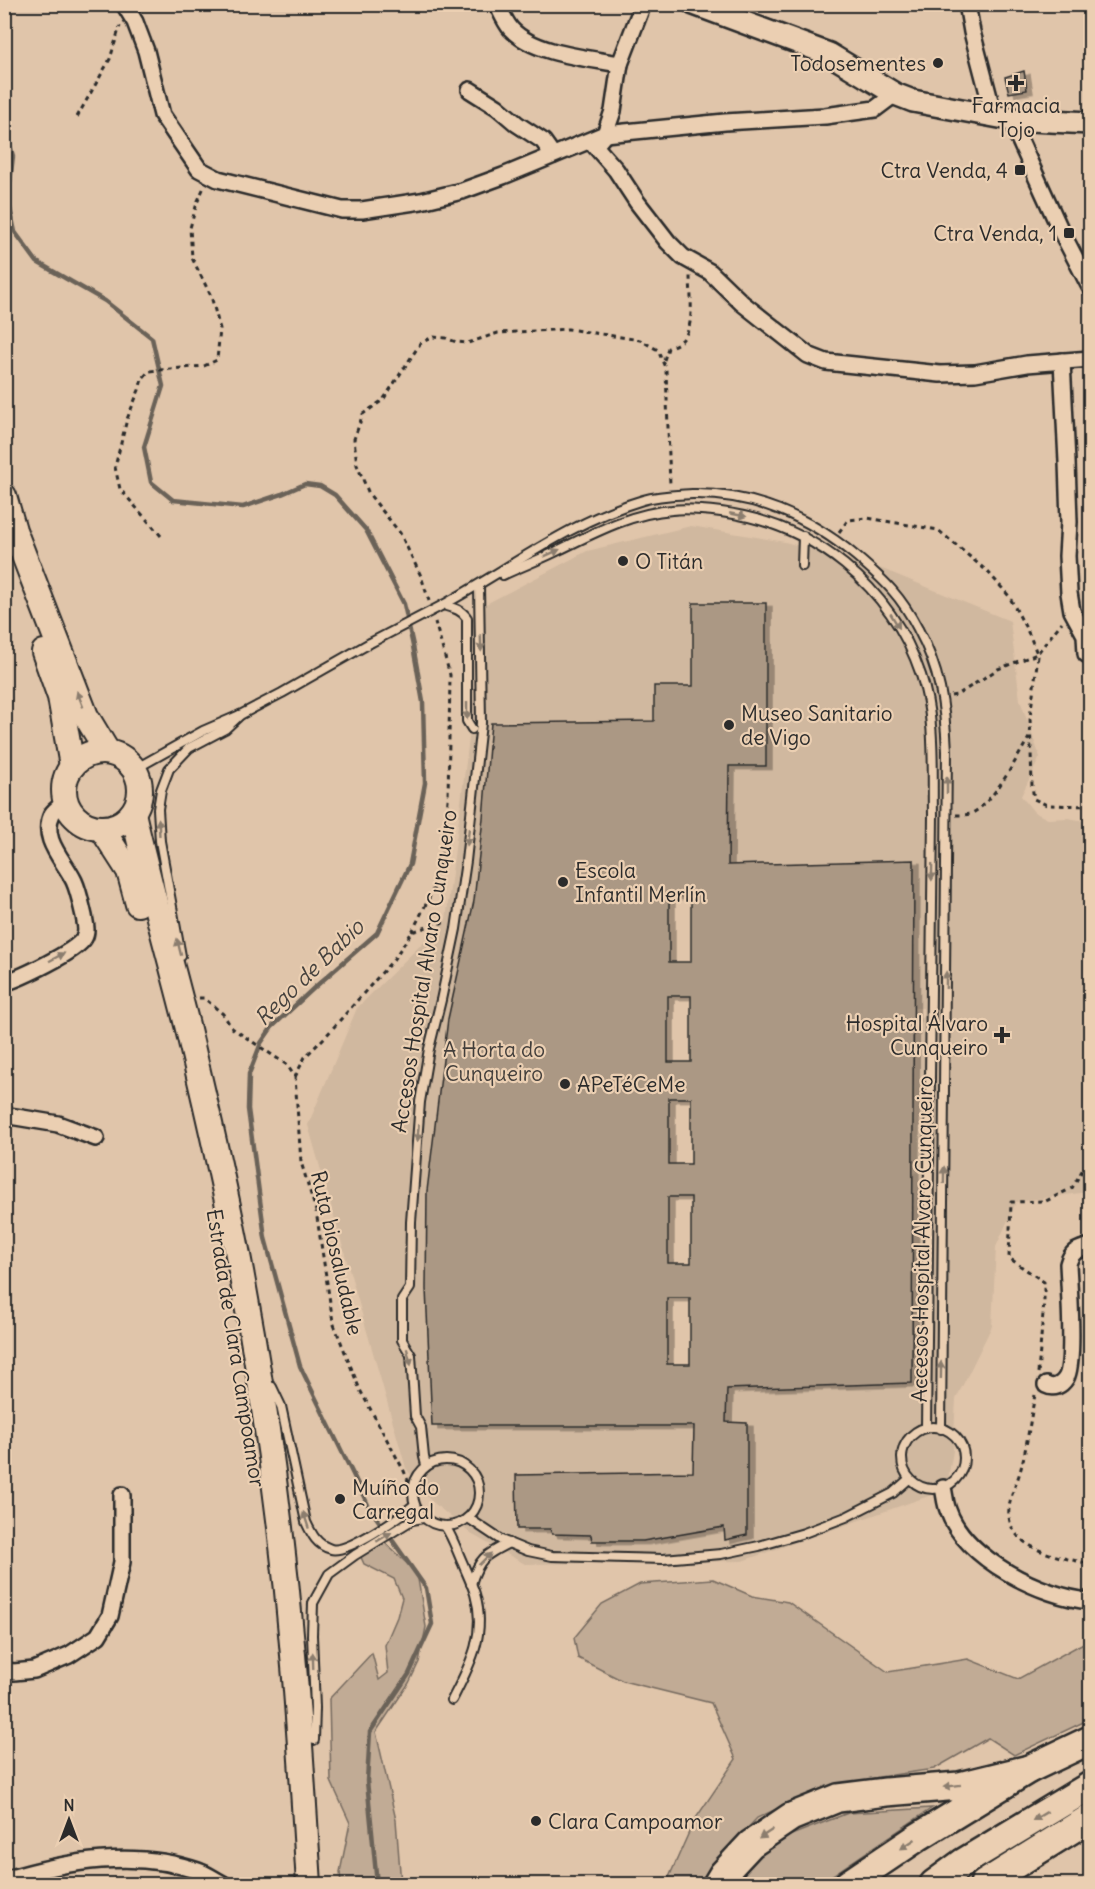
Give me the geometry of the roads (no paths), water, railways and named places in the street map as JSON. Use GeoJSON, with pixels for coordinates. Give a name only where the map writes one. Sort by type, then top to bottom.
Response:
{"type":"FeatureCollection","features":[{"type":"Feature","properties":{"kind":"highway"},"geometry":{"type":"LineString","coordinates":[[848,1884],[918,1837],[1029,1769],[1090,1740]]}},
{"type":"Feature","properties":{"kind":"highway"},"geometry":{"type":"LineString","coordinates":[[720,1879],[751,1844],[791,1817],[838,1798],[959,1785],[1029,1769]]}},
{"type":"Feature","properties":{"kind":"highway"},"geometry":{"type":"LineString","coordinates":[[934,1884],[964,1862],[1090,1786]]}},
{"type":"Feature","properties":{"kind":"highway"},"geometry":{"type":"LineString","coordinates":[[984,1884],[1090,1818]]}},
{"type":"Feature","properties":{"kind":"main road"},"geometry":{"type":"LineString","coordinates":[[4,496],[14,530],[86,716],[106,751]]}},
{"type":"Feature","properties":{"kind":"main road"},"geometry":{"type":"LineString","coordinates":[[4,545],[60,697],[72,766]]}},
{"type":"Feature","properties":{"kind":"main road"},"geometry":{"type":"LineString","coordinates":[[134,813],[119,824],[102,828],[90,826],[79,821],[71,812],[63,789],[72,766],[82,757],[94,752],[106,751],[118,754],[128,760],[135,769]]}},
{"type":"Feature","properties":{"kind":"main road","name":"Estrada de Clara Campoamor"},"geometry":{"type":"LineString","coordinates":[[135,769],[140,780],[141,792],[134,813],[225,1193],[255,1355],[271,1458],[293,1654],[309,1884]]}},
{"type":"Feature","properties":{"kind":"main road","name":"Estrada de Clara Campoamor"},"geometry":{"type":"LineString","coordinates":[[102,828],[129,871],[174,1038],[206,1173],[228,1285],[253,1435],[271,1581],[294,1884]]}},
{"type":"Feature","properties":{"kind":"main road","name":"Estrada de Clara Campoamor"},"geometry":{"type":"LineString","coordinates":[[186,1023],[207,1065],[242,1217],[272,1387],[288,1503],[314,1740],[324,1884]]}},
{"type":"Feature","properties":{"kind":"street"},"geometry":{"type":"LineString","coordinates":[[497,4],[510,28],[524,40],[541,48],[620,64]]}},
{"type":"Feature","properties":{"kind":"street"},"geometry":{"type":"LineString","coordinates":[[643,4],[620,64],[613,111],[605,134],[595,146],[616,170],[668,243],[686,258],[710,272],[742,303],[808,355],[826,362],[940,374],[975,373],[1027,364],[1090,360]]}},
{"type":"Feature","properties":{"kind":"street"},"geometry":{"type":"LineString","coordinates":[[694,4],[829,54],[895,94],[913,101],[1002,117],[1090,123]]}},
{"type":"Feature","properties":{"kind":"street"},"geometry":{"type":"LineString","coordinates":[[967,4],[972,32],[1002,117],[1090,287]]}},
{"type":"Feature","properties":{"kind":"street"},"geometry":{"type":"LineString","coordinates":[[125,6],[135,22],[146,51],[162,115],[200,170],[218,179],[342,210],[362,210],[421,201],[462,190],[605,134],[725,122],[835,115],[876,109],[895,94]]}},
{"type":"Feature","properties":{"kind":"street"},"geometry":{"type":"LineString","coordinates":[[470,90],[543,141],[553,155]]}},
{"type":"Feature","properties":{"kind":"street"},"geometry":{"type":"LineString","coordinates":[[1062,361],[1069,522],[1067,556],[1069,593],[1072,611],[1086,635],[1086,654]]}},
{"type":"Feature","properties":{"kind":"street"},"geometry":{"type":"LineString","coordinates":[[4,983],[78,946],[86,934],[76,886],[50,838],[52,813],[66,802]]}},
{"type":"Feature","properties":{"kind":"street"},"geometry":{"type":"LineString","coordinates":[[4,1115],[58,1124],[96,1138]]}},
{"type":"Feature","properties":{"kind":"street"},"geometry":{"type":"LineString","coordinates":[[1039,1388],[1056,1387],[1066,1377],[1071,1353],[1068,1264],[1071,1255],[1090,1246]]}},
{"type":"Feature","properties":{"kind":"street"},"geometry":{"type":"LineString","coordinates":[[943,1488],[948,1511],[960,1533],[979,1552],[1009,1574],[1035,1588],[1073,1599],[1090,1601]]}},
{"type":"Feature","properties":{"kind":"street"},"geometry":{"type":"LineString","coordinates":[[4,1670],[14,1672],[34,1670],[69,1655],[98,1636],[110,1616],[122,1562],[122,1496]]}},
{"type":"Feature","properties":{"kind":"street"},"geometry":{"type":"LineString","coordinates":[[4,1880],[35,1878],[71,1863],[153,1860],[201,1872],[223,1884]]}},
{"type":"Feature","properties":{"kind":"lane","name":"Accesos Hospital Alvaro Cunqueiro"},"geometry":{"type":"LineString","coordinates":[[135,769],[443,605],[554,538],[599,516],[644,499],[670,495],[705,494],[765,504],[804,520],[834,538],[886,582],[905,606],[930,654],[940,681],[943,699],[947,751],[947,815],[941,1429]]}},
{"type":"Feature","properties":{"kind":"lane","name":"Accesos Hospital Alvaro Cunqueiro"},"geometry":{"type":"LineString","coordinates":[[479,585],[559,551],[602,529],[642,515],[672,510],[702,509],[737,514],[780,526],[803,536],[829,552],[855,572],[875,593],[892,614],[906,639],[921,676],[929,709],[933,815],[926,1428]]}},
{"type":"Feature","properties":{"kind":"lane"},"geometry":{"type":"LineString","coordinates":[[802,566],[803,536]]}},
{"type":"Feature","properties":{"kind":"lane","name":"Accesos Hospital Alvaro Cunqueiro"},"geometry":{"type":"LineString","coordinates":[[426,1465],[421,1427],[415,1416],[411,1355],[402,1340],[402,1300],[410,1288],[411,1222],[420,1102],[429,1048],[457,922],[481,723],[479,585]]}},
{"type":"Feature","properties":{"kind":"lane"},"geometry":{"type":"LineString","coordinates":[[443,605],[457,608],[467,618],[467,721],[472,729]]}},
{"type":"Feature","properties":{"kind":"lane","name":"Accesos Hospital Alvaro Cunqueiro"},"geometry":{"type":"LineString","coordinates":[[184,967],[160,841],[158,809],[161,790],[169,769],[189,748],[225,729],[240,715]]}},
{"type":"Feature","properties":{"kind":"lane"},"geometry":{"type":"LineString","coordinates":[[272,1387],[281,1406],[306,1522],[312,1537],[321,1545],[334,1550],[349,1546],[414,1505]]}},
{"type":"Feature","properties":{"kind":"lane"},"geometry":{"type":"LineString","coordinates":[[926,1428],[941,1429],[954,1436],[960,1444],[963,1465],[959,1475],[952,1483],[934,1490],[916,1485],[909,1479],[904,1471],[902,1452],[911,1436],[926,1428]]}},
{"type":"Feature","properties":{"kind":"lane"},"geometry":{"type":"LineString","coordinates":[[449,1459],[470,1470],[476,1477],[480,1490],[479,1502],[468,1518],[454,1525],[445,1526],[433,1524],[423,1518],[414,1505],[413,1493],[417,1474],[426,1465],[438,1460],[449,1459]]}},
{"type":"Feature","properties":{"kind":"lane"},"geometry":{"type":"LineString","coordinates":[[468,1518],[501,1540],[528,1551],[552,1556],[663,1559],[722,1554],[804,1533],[846,1517],[893,1494],[909,1479]]}},
{"type":"Feature","properties":{"kind":"lane"},"geometry":{"type":"LineString","coordinates":[[314,1740],[313,1603],[328,1574],[412,1520],[423,1518]]}},
{"type":"Feature","properties":{"kind":"lane"},"geometry":{"type":"LineString","coordinates":[[445,1526],[452,1536],[478,1609],[477,1640],[472,1661],[452,1700]]}},
{"type":"Feature","properties":{"kind":"lane"},"geometry":{"type":"LineString","coordinates":[[471,1584],[478,1564],[483,1558],[509,1543]]}},
{"type":"Feature","properties":{"kind":"waterway","name":"Rego de Babio"},"geometry":{"type":"LineString","coordinates":[[7,135],[13,156],[8,199],[15,232],[37,262],[105,301],[152,338],[163,386],[144,447],[151,482],[173,500],[243,507],[305,484],[320,486],[335,495],[366,530],[404,604],[413,646],[423,702],[425,783],[410,864],[377,933],[272,1027],[261,1043],[249,1074],[248,1109],[265,1238],[300,1366],[369,1507],[426,1588],[432,1624],[409,1674],[370,1732],[367,1781],[377,1884]]}},
{"type":"Feature","properties":{"kind":"place","name":"Todosementes"},"geometry":{"type":"Point","coordinates":[938,63]}},
{"type":"Feature","properties":{"kind":"place","name":"Farmacia Tojo"},"geometry":{"type":"Point","coordinates":[1016,83]}},
{"type":"Feature","properties":{"kind":"place","name":"Ctra Venda, 4"},"geometry":{"type":"Point","coordinates":[1020,170]}},
{"type":"Feature","properties":{"kind":"place","name":"Ctra Venda, 1"},"geometry":{"type":"Point","coordinates":[1069,233]}},
{"type":"Feature","properties":{"kind":"place","name":"O Titán"},"geometry":{"type":"Point","coordinates":[623,561]}},
{"type":"Feature","properties":{"kind":"place","name":"Museo Sanitario de Vigo"},"geometry":{"type":"Point","coordinates":[729,725]}},
{"type":"Feature","properties":{"kind":"place","name":"Escola Infantil Merlín"},"geometry":{"type":"Point","coordinates":[563,882]}},
{"type":"Feature","properties":{"kind":"place","name":"Hospital Álvaro Cunqueiro"},"geometry":{"type":"Point","coordinates":[1002,1035]}},
{"type":"Feature","properties":{"kind":"place","name":"APeTéCeMe"},"geometry":{"type":"Point","coordinates":[565,1084]}},
{"type":"Feature","properties":{"kind":"place","name":"Muíño do Carregal"},"geometry":{"type":"Point","coordinates":[340,1499]}},
{"type":"Feature","properties":{"kind":"place","name":"Clara Campoamor"},"geometry":{"type":"Point","coordinates":[536,1821]}},
{"type":"Feature","properties":{"kind":"park label","name":"A Horta do Cunqueiro"},"geometry":{"type":"Point","coordinates":[494,1061]}}]}
